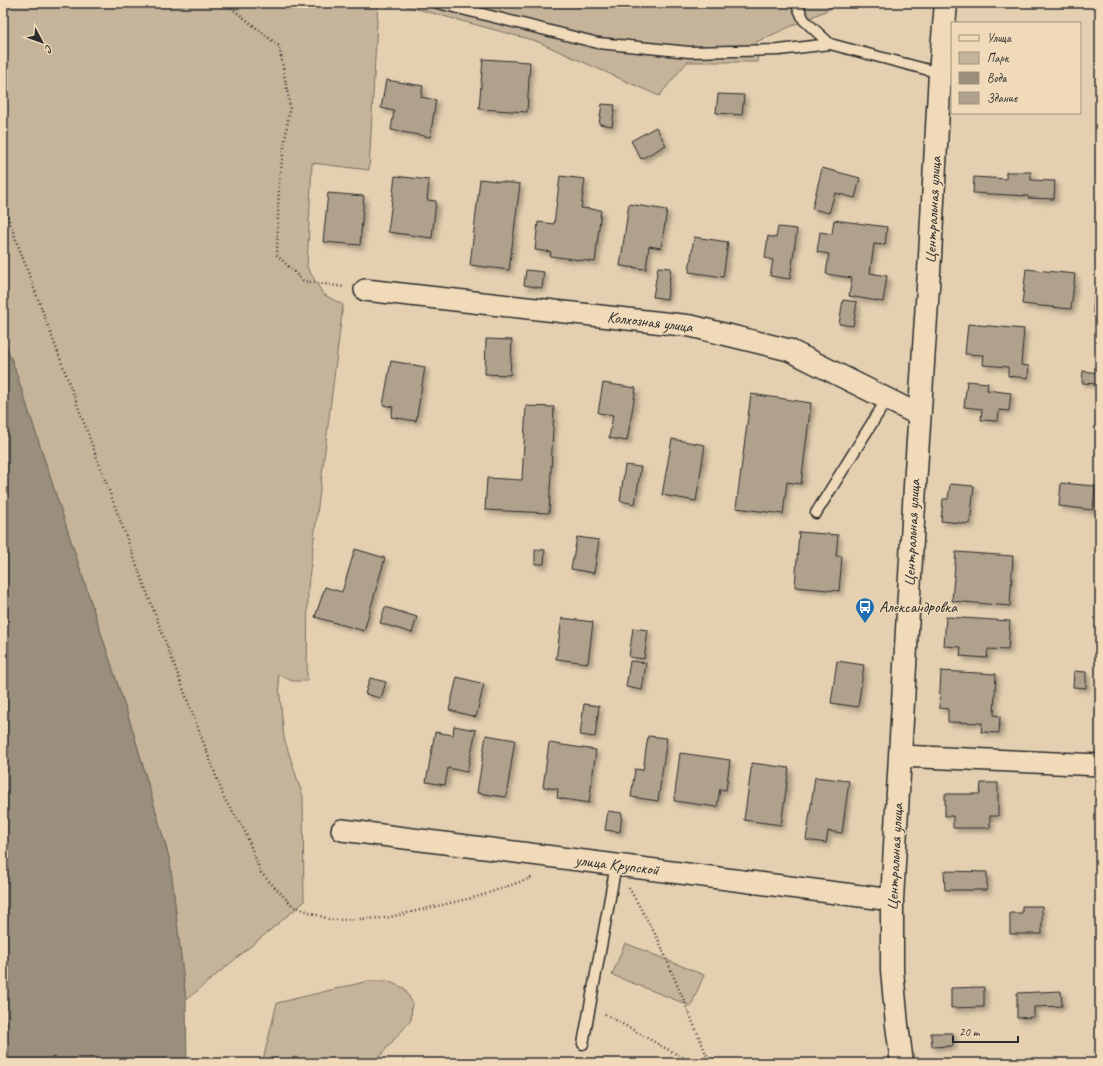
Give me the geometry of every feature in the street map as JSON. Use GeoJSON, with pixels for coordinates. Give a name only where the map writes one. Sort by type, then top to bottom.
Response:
{"type":"FeatureCollection","features":[{"type":"Feature","properties":{"kind":"main road","name":"Центральная улица"},"geometry":{"type":"LineString","coordinates":[[902,1063],[892,970],[892,900],[919,415],[930,256],[940,73],[946,3]]}},
{"type":"Feature","properties":{"kind":"street","name":"Колхозная улица"},"geometry":{"type":"LineString","coordinates":[[365,290],[691,326],[790,350],[919,415]]}},
{"type":"Feature","properties":{"kind":"street"},"geometry":{"type":"LineString","coordinates":[[900,756],[1100,765]]}},
{"type":"Feature","properties":{"kind":"street","name":"улица Крупской"},"geometry":{"type":"LineString","coordinates":[[342,830],[892,900]]}},
{"type":"Feature","properties":{"kind":"lane"},"geometry":{"type":"LineString","coordinates":[[438,3],[598,43],[689,52],[780,50],[830,44],[940,73]]}},
{"type":"Feature","properties":{"kind":"lane"},"geometry":{"type":"LineString","coordinates":[[796,3],[804,20],[830,44]]}},
{"type":"Feature","properties":{"kind":"lane"},"geometry":{"type":"LineString","coordinates":[[816,513],[887,399]]}},
{"type":"Feature","properties":{"kind":"lane"},"geometry":{"type":"LineString","coordinates":[[583,1044],[616,865]]}},
{"type":"Feature","properties":{"kind":"path"},"geometry":{"type":"LineString","coordinates":[[220,3],[229,6],[281,5],[289,3]]}},
{"type":"Feature","properties":{"kind":"path"},"geometry":{"type":"LineString","coordinates":[[229,6],[279,46],[290,106],[279,182],[277,255],[303,281],[365,290]]}},
{"type":"Feature","properties":{"kind":"path"},"geometry":{"type":"LineString","coordinates":[[3,198],[5,210],[225,800],[244,829],[261,873],[293,906],[331,920],[386,918],[480,896],[536,876]]}},
{"type":"Feature","properties":{"kind":"path"},"geometry":{"type":"LineString","coordinates":[[616,865],[658,938],[710,1063]]}},
{"type":"Feature","properties":{"kind":"path"},"geometry":{"type":"LineString","coordinates":[[591,1001],[608,1016],[694,1063]]}},
{"type":"Feature","properties":{"kind":"green space"},"geometry":{"type":"Polygon","coordinates":[[[3,3],[378,3],[369,170],[312,163],[307,267],[323,294],[343,305],[308,587],[307,681],[292,681],[278,674],[284,738],[303,797],[304,902],[186,1000],[170,861],[133,731],[13,363],[3,339],[3,3]]]}},
{"type":"Feature","properties":{"kind":"green space"},"geometry":{"type":"Polygon","coordinates":[[[395,3],[843,3],[756,42],[758,62],[687,62],[659,96],[536,41],[395,3]]]}},
{"type":"Feature","properties":{"kind":"green space"},"geometry":{"type":"Polygon","coordinates":[[[625,943],[704,975],[691,1006],[612,975],[625,943]]]}},
{"type":"Feature","properties":{"kind":"green space"},"geometry":{"type":"Polygon","coordinates":[[[368,981],[387,981],[404,988],[412,1002],[411,1020],[374,1063],[261,1063],[277,1003],[368,981]]]}},
{"type":"Feature","properties":{"kind":"water"},"geometry":{"type":"Polygon","coordinates":[[[3,339],[13,363],[133,731],[170,861],[186,1000],[187,1063],[3,1063],[3,339]]]}},
{"type":"Feature","properties":{"kind":"building"},"geometry":{"type":"Polygon","coordinates":[[[483,59],[530,62],[527,112],[479,109],[483,59]]]}},
{"type":"Feature","properties":{"kind":"building"},"geometry":{"type":"Polygon","coordinates":[[[386,80],[423,86],[421,97],[436,100],[430,137],[391,130],[394,111],[381,108],[386,80]]]}},
{"type":"Feature","properties":{"kind":"building"},"geometry":{"type":"Polygon","coordinates":[[[718,94],[744,95],[742,115],[716,113],[718,94]]]}},
{"type":"Feature","properties":{"kind":"building"},"geometry":{"type":"Polygon","coordinates":[[[602,104],[615,105],[612,126],[599,124],[602,104]]]}},
{"type":"Feature","properties":{"kind":"building"},"geometry":{"type":"Polygon","coordinates":[[[656,127],[666,145],[641,159],[631,141],[656,127]]]}},
{"type":"Feature","properties":{"kind":"building"},"geometry":{"type":"Polygon","coordinates":[[[822,168],[860,178],[855,198],[835,193],[829,213],[812,209],[822,168]]]}},
{"type":"Feature","properties":{"kind":"building"},"geometry":{"type":"Polygon","coordinates":[[[1006,172],[1031,172],[1031,180],[1055,181],[1054,199],[973,193],[974,177],[1006,179],[1006,172]]]}},
{"type":"Feature","properties":{"kind":"building"},"geometry":{"type":"Polygon","coordinates":[[[395,176],[429,180],[427,200],[436,201],[432,238],[388,232],[395,176]]]}},
{"type":"Feature","properties":{"kind":"building"},"geometry":{"type":"Polygon","coordinates":[[[560,176],[585,179],[581,208],[601,210],[595,262],[550,256],[551,252],[535,250],[538,222],[554,224],[560,176]]]}},
{"type":"Feature","properties":{"kind":"building"},"geometry":{"type":"Polygon","coordinates":[[[480,179],[520,184],[509,270],[470,265],[480,179]]]}},
{"type":"Feature","properties":{"kind":"building"},"geometry":{"type":"Polygon","coordinates":[[[328,193],[364,196],[360,245],[323,242],[328,193]]]}},
{"type":"Feature","properties":{"kind":"building"},"geometry":{"type":"Polygon","coordinates":[[[629,204],[667,210],[661,248],[649,246],[646,269],[620,266],[629,204]]]}},
{"type":"Feature","properties":{"kind":"building"},"geometry":{"type":"Polygon","coordinates":[[[834,220],[887,227],[885,245],[874,244],[870,273],[887,276],[883,302],[849,296],[852,278],[826,274],[829,254],[817,252],[820,232],[832,234],[834,220]]]}},
{"type":"Feature","properties":{"kind":"building"},"geometry":{"type":"Polygon","coordinates":[[[778,227],[797,229],[790,279],[770,276],[773,260],[765,258],[768,236],[776,238],[778,227]]]}},
{"type":"Feature","properties":{"kind":"building"},"geometry":{"type":"Polygon","coordinates":[[[694,237],[728,242],[723,277],[689,272],[694,237]]]}},
{"type":"Feature","properties":{"kind":"building"},"geometry":{"type":"Polygon","coordinates":[[[658,267],[671,268],[667,299],[653,297],[658,267]]]}},
{"type":"Feature","properties":{"kind":"building"},"geometry":{"type":"Polygon","coordinates":[[[1026,269],[1075,274],[1071,309],[1022,304],[1026,269]]]}},
{"type":"Feature","properties":{"kind":"building"},"geometry":{"type":"Polygon","coordinates":[[[526,270],[544,272],[542,288],[524,285],[526,270]]]}},
{"type":"Feature","properties":{"kind":"building"},"geometry":{"type":"Polygon","coordinates":[[[1094,295],[1100,296],[1100,313],[1093,313],[1094,295]]]}},
{"type":"Feature","properties":{"kind":"building"},"geometry":{"type":"Polygon","coordinates":[[[843,300],[857,302],[853,326],[839,324],[843,300]]]}},
{"type":"Feature","properties":{"kind":"building"},"geometry":{"type":"Polygon","coordinates":[[[968,324],[1024,329],[1021,365],[1029,366],[1028,378],[1008,376],[1008,367],[983,365],[984,355],[965,354],[968,324]]]}},
{"type":"Feature","properties":{"kind":"building"},"geometry":{"type":"Polygon","coordinates":[[[486,339],[512,340],[510,375],[485,374],[486,339]]]}},
{"type":"Feature","properties":{"kind":"building"},"geometry":{"type":"Polygon","coordinates":[[[391,361],[425,367],[416,421],[391,417],[393,407],[383,405],[391,361]]]}},
{"type":"Feature","properties":{"kind":"building"},"geometry":{"type":"Polygon","coordinates":[[[1083,371],[1098,373],[1097,384],[1082,383],[1083,371]]]}},
{"type":"Feature","properties":{"kind":"building"},"geometry":{"type":"Polygon","coordinates":[[[967,381],[988,383],[987,390],[1011,393],[1009,411],[999,410],[998,421],[981,420],[982,409],[964,407],[967,381]]]}},
{"type":"Feature","properties":{"kind":"building"},"geometry":{"type":"Polygon","coordinates":[[[603,383],[636,388],[627,441],[609,438],[613,415],[598,413],[603,383]]]}},
{"type":"Feature","properties":{"kind":"building"},"geometry":{"type":"Polygon","coordinates":[[[751,394],[811,403],[801,484],[787,482],[783,514],[736,508],[751,394]]]}},
{"type":"Feature","properties":{"kind":"building"},"geometry":{"type":"Polygon","coordinates":[[[526,406],[554,407],[549,513],[485,510],[487,478],[522,480],[526,406]]]}},
{"type":"Feature","properties":{"kind":"building"},"geometry":{"type":"Polygon","coordinates":[[[672,439],[705,445],[696,501],[662,495],[672,439]]]}},
{"type":"Feature","properties":{"kind":"building"},"geometry":{"type":"Polygon","coordinates":[[[625,465],[641,467],[635,504],[620,501],[625,465]]]}},
{"type":"Feature","properties":{"kind":"building"},"geometry":{"type":"Polygon","coordinates":[[[1061,483],[1095,486],[1093,510],[1059,506],[1061,483]]]}},
{"type":"Feature","properties":{"kind":"building"},"geometry":{"type":"Polygon","coordinates":[[[950,484],[974,486],[970,524],[941,521],[943,499],[948,499],[950,484]]]}},
{"type":"Feature","properties":{"kind":"building"},"geometry":{"type":"Polygon","coordinates":[[[799,532],[838,535],[836,556],[842,556],[839,591],[795,587],[799,532]]]}},
{"type":"Feature","properties":{"kind":"building"},"geometry":{"type":"Polygon","coordinates":[[[577,537],[599,540],[594,573],[571,569],[577,537]]]}},
{"type":"Feature","properties":{"kind":"building"},"geometry":{"type":"Polygon","coordinates":[[[355,549],[385,558],[364,631],[315,617],[325,587],[342,592],[355,549]]]}},
{"type":"Feature","properties":{"kind":"building"},"geometry":{"type":"Polygon","coordinates":[[[535,549],[545,550],[544,564],[535,564],[535,549]]]}},
{"type":"Feature","properties":{"kind":"building"},"geometry":{"type":"Polygon","coordinates":[[[956,552],[1013,556],[1010,606],[952,601],[956,552]]]}},
{"type":"Feature","properties":{"kind":"building"},"geometry":{"type":"Polygon","coordinates":[[[385,607],[417,617],[412,633],[380,623],[385,607]]]}},
{"type":"Feature","properties":{"kind":"building"},"geometry":{"type":"Polygon","coordinates":[[[946,617],[1010,621],[1008,650],[988,649],[987,658],[960,656],[961,647],[944,646],[946,617]]]}},
{"type":"Feature","properties":{"kind":"building"},"geometry":{"type":"Polygon","coordinates":[[[562,618],[593,622],[588,663],[556,659],[562,618]]]}},
{"type":"Feature","properties":{"kind":"building"},"geometry":{"type":"Polygon","coordinates":[[[633,628],[648,630],[644,659],[629,657],[633,628]]]}},
{"type":"Feature","properties":{"kind":"building"},"geometry":{"type":"Polygon","coordinates":[[[630,661],[646,663],[642,690],[626,687],[630,661]]]}},
{"type":"Feature","properties":{"kind":"building"},"geometry":{"type":"Polygon","coordinates":[[[837,661],[864,665],[858,707],[831,703],[837,661]]]}},
{"type":"Feature","properties":{"kind":"building"},"geometry":{"type":"Polygon","coordinates":[[[941,671],[996,674],[994,715],[1000,716],[999,733],[981,732],[982,723],[948,722],[948,709],[939,708],[941,671]]]}},
{"type":"Feature","properties":{"kind":"building"},"geometry":{"type":"Polygon","coordinates":[[[1074,671],[1086,672],[1086,688],[1073,687],[1074,671]]]}},
{"type":"Feature","properties":{"kind":"building"},"geometry":{"type":"Polygon","coordinates":[[[457,677],[484,684],[476,717],[449,710],[457,677]]]}},
{"type":"Feature","properties":{"kind":"building"},"geometry":{"type":"Polygon","coordinates":[[[370,678],[386,682],[381,698],[365,694],[370,678]]]}},
{"type":"Feature","properties":{"kind":"building"},"geometry":{"type":"Polygon","coordinates":[[[584,704],[599,706],[595,737],[580,735],[584,704]]]}},
{"type":"Feature","properties":{"kind":"building"},"geometry":{"type":"Polygon","coordinates":[[[454,726],[476,730],[467,772],[448,768],[445,785],[426,782],[435,732],[453,735],[454,726]]]}},
{"type":"Feature","properties":{"kind":"building"},"geometry":{"type":"Polygon","coordinates":[[[486,735],[515,740],[506,797],[477,793],[486,735]]]}},
{"type":"Feature","properties":{"kind":"building"},"geometry":{"type":"Polygon","coordinates":[[[648,736],[667,738],[658,801],[631,797],[635,769],[643,770],[648,736]]]}},
{"type":"Feature","properties":{"kind":"building"},"geometry":{"type":"Polygon","coordinates":[[[549,743],[596,750],[589,803],[557,798],[558,789],[543,787],[549,743]]]}},
{"type":"Feature","properties":{"kind":"building"},"geometry":{"type":"Polygon","coordinates":[[[680,753],[730,760],[726,790],[720,789],[717,807],[674,801],[680,753]]]}},
{"type":"Feature","properties":{"kind":"building"},"geometry":{"type":"Polygon","coordinates":[[[752,763],[789,768],[781,825],[744,820],[752,763]]]}},
{"type":"Feature","properties":{"kind":"building"},"geometry":{"type":"Polygon","coordinates":[[[815,777],[849,781],[842,833],[828,831],[826,843],[806,840],[815,777]]]}},
{"type":"Feature","properties":{"kind":"building"},"geometry":{"type":"Polygon","coordinates":[[[981,783],[998,783],[998,816],[990,816],[990,828],[953,828],[953,816],[945,816],[945,794],[980,794],[981,783]]]}},
{"type":"Feature","properties":{"kind":"building"},"geometry":{"type":"Polygon","coordinates":[[[608,811],[622,813],[620,832],[605,830],[608,811]]]}},
{"type":"Feature","properties":{"kind":"building"},"geometry":{"type":"Polygon","coordinates":[[[944,871],[987,872],[987,890],[945,890],[944,871]]]}},
{"type":"Feature","properties":{"kind":"building"},"geometry":{"type":"Polygon","coordinates":[[[1022,906],[1042,906],[1042,934],[1010,934],[1010,913],[1022,913],[1022,906]]]}},
{"type":"Feature","properties":{"kind":"building"},"geometry":{"type":"Polygon","coordinates":[[[984,987],[984,1007],[951,1008],[951,988],[984,987]]]}},
{"type":"Feature","properties":{"kind":"building"},"geometry":{"type":"Polygon","coordinates":[[[1061,991],[1062,1006],[1034,1007],[1034,1017],[1017,1018],[1017,993],[1061,991]]]}},
{"type":"Feature","properties":{"kind":"building"},"geometry":{"type":"Polygon","coordinates":[[[931,1033],[953,1033],[953,1046],[932,1047],[931,1033]]]}},
{"type":"Feature","properties":{"kind":"place","name":"Александровка"},"geometry":{"type":"Point","coordinates":[865,624]}}]}
